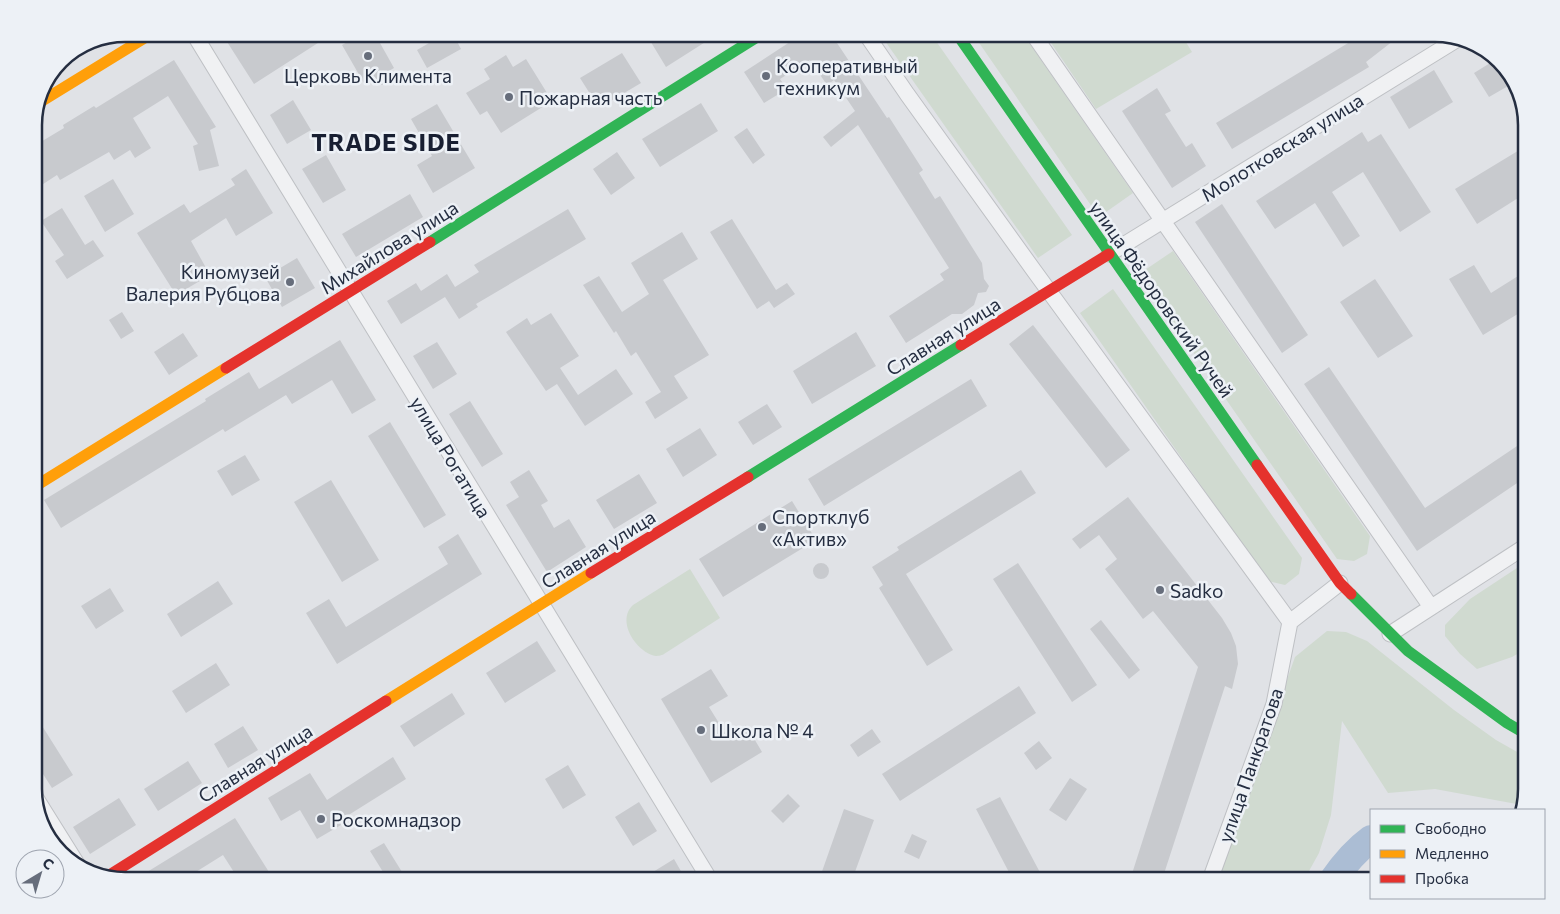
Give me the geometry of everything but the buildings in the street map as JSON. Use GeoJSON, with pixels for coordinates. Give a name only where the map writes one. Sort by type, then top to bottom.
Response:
{"type":"FeatureCollection","features":[{"type":"Feature","properties":{"kind":"street"},"geometry":{"type":"LineString","coordinates":[[48,97],[138,42]]}},
{"type":"Feature","properties":{"kind":"street","name":"улица Рогатица"},"geometry":{"type":"LineString","coordinates":[[199,42],[705,872]]}},
{"type":"Feature","properties":{"kind":"street","name":"Михайлова улица"},"geometry":{"type":"LineString","coordinates":[[43,481],[552,167],[749,42]]}},
{"type":"Feature","properties":{"kind":"street"},"geometry":{"type":"LineString","coordinates":[[871,42],[1049,291],[1290,622],[1340,583]]}},
{"type":"Feature","properties":{"kind":"street","name":"улица Фёдоровский Ручей"},"geometry":{"type":"LineString","coordinates":[[963,42],[1340,583],[1408,651],[1458,689],[1518,729]]}},
{"type":"Feature","properties":{"kind":"street"},"geometry":{"type":"LineString","coordinates":[[1039,42],[1431,608]]}},
{"type":"Feature","properties":{"kind":"street","name":"Молотковская улица"},"geometry":{"type":"LineString","coordinates":[[1109,254],[1450,44]]}},
{"type":"Feature","properties":{"kind":"street","name":"Славная улица"},"geometry":{"type":"LineString","coordinates":[[116,871],[541,604],[1109,254]]}},
{"type":"Feature","properties":{"kind":"street"},"geometry":{"type":"LineString","coordinates":[[1390,634],[1518,551]]}},
{"type":"Feature","properties":{"kind":"street","name":"улица Панкратова"},"geometry":{"type":"LineString","coordinates":[[1213,872],[1274,704],[1290,622]]}},
{"type":"Feature","properties":{"kind":"street"},"geometry":{"type":"LineString","coordinates":[[48,817],[65,845]]}},
{"type":"Feature","properties":{"kind":"shaded area"},"geometry":{"type":"Polygon","coordinates":[[[886,42],[937,42],[1072,235],[1038,258],[886,42]]]}},
{"type":"Feature","properties":{"kind":"shaded area"},"geometry":{"type":"Polygon","coordinates":[[[979,42],[1029,42],[1133,193],[1099,217],[979,42]]]}},
{"type":"Feature","properties":{"kind":"shaded area"},"geometry":{"type":"Polygon","coordinates":[[[1050,42],[1186,42],[1192,52],[1096,109],[1050,42]]]}},
{"type":"Feature","properties":{"kind":"shaded area"},"geometry":{"type":"Polygon","coordinates":[[[1173,251],[1370,536],[1367,554],[1354,561],[1337,559],[1139,274],[1173,251]]]}},
{"type":"Feature","properties":{"kind":"shaded area"},"geometry":{"type":"Polygon","coordinates":[[[1113,289],[1302,558],[1299,574],[1285,585],[1268,581],[1080,313],[1113,289]]]}},
{"type":"Feature","properties":{"kind":"shaded area"},"geometry":{"type":"Polygon","coordinates":[[[1518,568],[1518,654],[1477,669],[1460,654],[1445,636],[1445,625],[1470,599],[1518,568]]]}},
{"type":"Feature","properties":{"kind":"shaded area"},"geometry":{"type":"Polygon","coordinates":[[[690,569],[720,618],[664,654],[656,656],[650,654],[638,645],[629,633],[626,619],[628,611],[633,605],[690,569]]]}},
{"type":"Feature","properties":{"kind":"shaded area"},"geometry":{"type":"Polygon","coordinates":[[[1327,631],[1346,632],[1367,641],[1454,710],[1496,740],[1518,752],[1516,804],[1435,789],[1388,793],[1342,721],[1331,815],[1319,853],[1308,872],[1221,872],[1235,826],[1295,657],[1327,631]]]}},
{"type":"Feature","properties":{"kind":"waterway"},"geometry":{"type":"LineString","coordinates":[[1338,872],[1350,858],[1370,840]]}},
{"type":"Feature","properties":{"kind":"traffic: fast"},"geometry":{"type":"LineString","coordinates":[[430,242],[749,42]]}},
{"type":"Feature","properties":{"kind":"traffic: fast"},"geometry":{"type":"LineString","coordinates":[[963,42],[1257,465]]}},
{"type":"Feature","properties":{"kind":"traffic: fast"},"geometry":{"type":"LineString","coordinates":[[748,477],[961,345]]}},
{"type":"Feature","properties":{"kind":"traffic: fast"},"geometry":{"type":"LineString","coordinates":[[1351,594],[1408,651],[1518,729]]}},
{"type":"Feature","properties":{"kind":"traffic: slow"},"geometry":{"type":"LineString","coordinates":[[48,97],[138,42]]}},
{"type":"Feature","properties":{"kind":"traffic: slow"},"geometry":{"type":"LineString","coordinates":[[43,481],[226,368]]}},
{"type":"Feature","properties":{"kind":"traffic: slow"},"geometry":{"type":"LineString","coordinates":[[386,701],[591,573]]}},
{"type":"Feature","properties":{"kind":"traffic: jam"},"geometry":{"type":"LineString","coordinates":[[226,368],[430,242]]}},
{"type":"Feature","properties":{"kind":"traffic: jam"},"geometry":{"type":"LineString","coordinates":[[961,345],[1109,254]]}},
{"type":"Feature","properties":{"kind":"traffic: jam"},"geometry":{"type":"LineString","coordinates":[[1257,465],[1340,583],[1351,594]]}},
{"type":"Feature","properties":{"kind":"traffic: jam"},"geometry":{"type":"LineString","coordinates":[[591,573],[748,477]]}},
{"type":"Feature","properties":{"kind":"traffic: jam"},"geometry":{"type":"LineString","coordinates":[[116,871],[386,701]]}},
{"type":"Feature","properties":{"kind":"place","name":"Церковь Климента"},"geometry":{"type":"Point","coordinates":[368,56]}},
{"type":"Feature","properties":{"kind":"place","name":"Кооперативный техникум"},"geometry":{"type":"Point","coordinates":[766,76]}},
{"type":"Feature","properties":{"kind":"place","name":"Пожарная часть"},"geometry":{"type":"Point","coordinates":[509,97]}},
{"type":"Feature","properties":{"kind":"place","name":"Киномузей Валерия Рубцова"},"geometry":{"type":"Point","coordinates":[290,282]}},
{"type":"Feature","properties":{"kind":"place","name":"Спортклуб «Актив»"},"geometry":{"type":"Point","coordinates":[762,527]}},
{"type":"Feature","properties":{"kind":"place","name":"Sadko"},"geometry":{"type":"Point","coordinates":[1160,590]}},
{"type":"Feature","properties":{"kind":"place","name":"Школа № 4"},"geometry":{"type":"Point","coordinates":[701,730]}},
{"type":"Feature","properties":{"kind":"place","name":"Роскомнадзор"},"geometry":{"type":"Point","coordinates":[321,819]}},
{"type":"Feature","properties":{"kind":"district","name":"TRADE SIDE"},"geometry":{"type":"Point","coordinates":[386,141]}}]}
